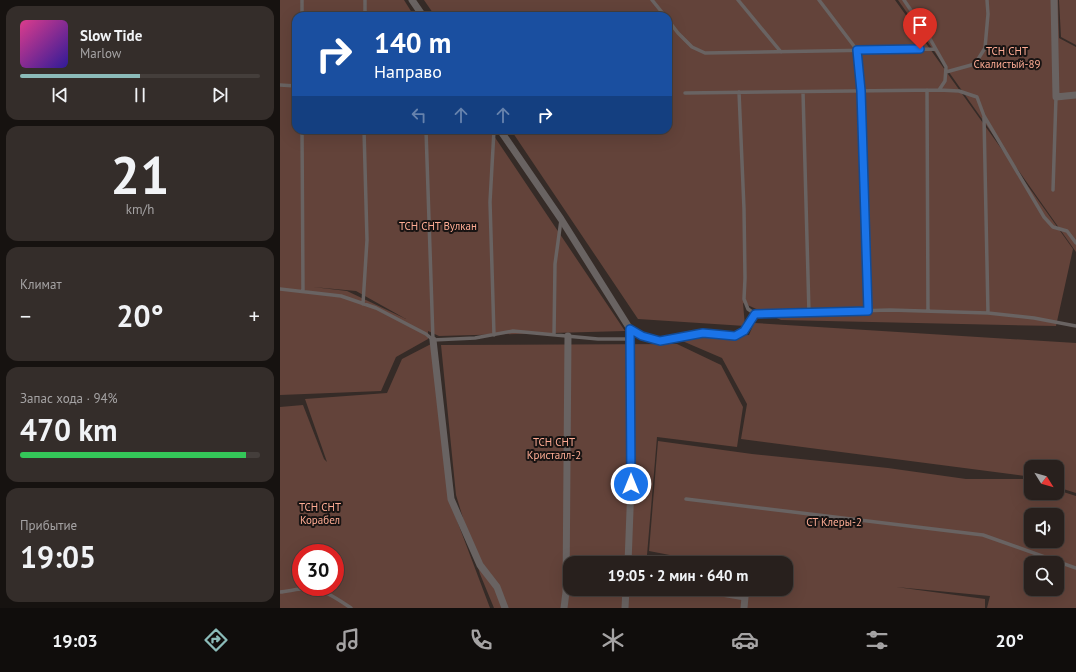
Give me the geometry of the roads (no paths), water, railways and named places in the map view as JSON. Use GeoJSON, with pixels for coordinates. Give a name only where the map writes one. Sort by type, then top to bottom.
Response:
{"type":"FeatureCollection","features":[{"type":"Feature","properties":{"kind":"street"},"geometry":{"type":"LineString","coordinates":[[412,0],[420,12]]}},
{"type":"Feature","properties":{"kind":"street"},"geometry":{"type":"LineString","coordinates":[[1054,0],[1056,97],[1076,95]]}},
{"type":"Feature","properties":{"kind":"street"},"geometry":{"type":"LineString","coordinates":[[503,134],[561,219],[630,329],[631,484],[628,556]]}},
{"type":"Feature","properties":{"kind":"street"},"geometry":{"type":"LineString","coordinates":[[564,608],[566,592],[568,336]]}},
{"type":"Feature","properties":{"kind":"street"},"geometry":{"type":"LineString","coordinates":[[433,340],[451,499],[480,565],[497,587],[505,608]]}},
{"type":"Feature","properties":{"kind":"street"},"geometry":{"type":"LineString","coordinates":[[625,608],[626,596]]}},
{"type":"Feature","properties":{"kind":"street"},"geometry":{"type":"LineString","coordinates":[[739,596],[745,597],[744,608]]}},
{"type":"Feature","properties":{"kind":"lane"},"geometry":{"type":"LineString","coordinates":[[302,0],[302,12]]}},
{"type":"Feature","properties":{"kind":"lane"},"geometry":{"type":"LineString","coordinates":[[365,0],[365,12]]}},
{"type":"Feature","properties":{"kind":"lane"},"geometry":{"type":"LineString","coordinates":[[652,0],[662,12]]}},
{"type":"Feature","properties":{"kind":"lane"},"geometry":{"type":"LineString","coordinates":[[738,0],[781,52]]}},
{"type":"Feature","properties":{"kind":"lane"},"geometry":{"type":"LineString","coordinates":[[819,0],[857,50],[861,91],[868,311]]}},
{"type":"Feature","properties":{"kind":"lane"},"geometry":{"type":"LineString","coordinates":[[904,0],[929,37],[946,67],[945,82],[939,90]]}},
{"type":"Feature","properties":{"kind":"lane"},"geometry":{"type":"LineString","coordinates":[[946,72],[975,64],[985,48],[988,14],[987,0]]}},
{"type":"Feature","properties":{"kind":"lane"},"geometry":{"type":"LineString","coordinates":[[672,25],[692,47],[706,53],[935,49]]}},
{"type":"Feature","properties":{"kind":"lane"},"geometry":{"type":"LineString","coordinates":[[280,86],[292,86]]}},
{"type":"Feature","properties":{"kind":"lane"},"geometry":{"type":"LineString","coordinates":[[927,90],[928,311]]}},
{"type":"Feature","properties":{"kind":"lane"},"geometry":{"type":"LineString","coordinates":[[685,93],[939,90],[959,91],[977,97],[984,116],[1044,217],[1053,227],[1067,231],[1076,243]]}},
{"type":"Feature","properties":{"kind":"lane"},"geometry":{"type":"LineString","coordinates":[[739,92],[744,209],[744,299],[748,309],[755,314],[890,310],[988,313],[1034,318],[1076,326]]}},
{"type":"Feature","properties":{"kind":"lane"},"geometry":{"type":"LineString","coordinates":[[803,92],[808,313]]}},
{"type":"Feature","properties":{"kind":"lane"},"geometry":{"type":"LineString","coordinates":[[1053,190],[1056,97]]}},
{"type":"Feature","properties":{"kind":"lane"},"geometry":{"type":"LineString","coordinates":[[984,116],[988,313]]}},
{"type":"Feature","properties":{"kind":"lane"},"geometry":{"type":"LineString","coordinates":[[302,134],[303,291]]}},
{"type":"Feature","properties":{"kind":"lane"},"geometry":{"type":"LineString","coordinates":[[362,304],[367,240],[364,134]]}},
{"type":"Feature","properties":{"kind":"lane"},"geometry":{"type":"LineString","coordinates":[[426,134],[433,340]]}},
{"type":"Feature","properties":{"kind":"lane"},"geometry":{"type":"LineString","coordinates":[[494,134],[490,202],[494,335]]}},
{"type":"Feature","properties":{"kind":"lane"},"geometry":{"type":"LineString","coordinates":[[554,335],[555,264],[561,219]]}},
{"type":"Feature","properties":{"kind":"lane"},"geometry":{"type":"LineString","coordinates":[[280,289],[341,296],[382,312],[426,334],[433,340],[475,338],[513,331],[598,339],[630,339]]}},
{"type":"Feature","properties":{"kind":"lane"},"geometry":{"type":"LineString","coordinates":[[630,329],[642,336],[660,341],[703,333],[735,336],[744,331],[755,314]]}},
{"type":"Feature","properties":{"kind":"lane"},"geometry":{"type":"LineString","coordinates":[[686,499],[983,535],[1076,568]]}},
{"type":"Feature","properties":{"kind":"lane"},"geometry":{"type":"LineString","coordinates":[[280,592],[299,589],[316,589],[323,591],[351,608]]}},
{"type":"Feature","properties":{"kind":"park label","name":"ТСН СНТ Скалистый-89"},"geometry":{"type":"Point","coordinates":[1007,57]}},
{"type":"Feature","properties":{"kind":"park label","name":"ТСН СНТ Вулкан"},"geometry":{"type":"Point","coordinates":[438,226]}},
{"type":"Feature","properties":{"kind":"park label","name":"ТСН СНТ Кристалл-2"},"geometry":{"type":"Point","coordinates":[554,448]}},
{"type":"Feature","properties":{"kind":"park label","name":"ТСН СНТ Корабел"},"geometry":{"type":"Point","coordinates":[320,513]}},
{"type":"Feature","properties":{"kind":"park label","name":"СТ Клеры-2"},"geometry":{"type":"Point","coordinates":[834,522]}}]}
